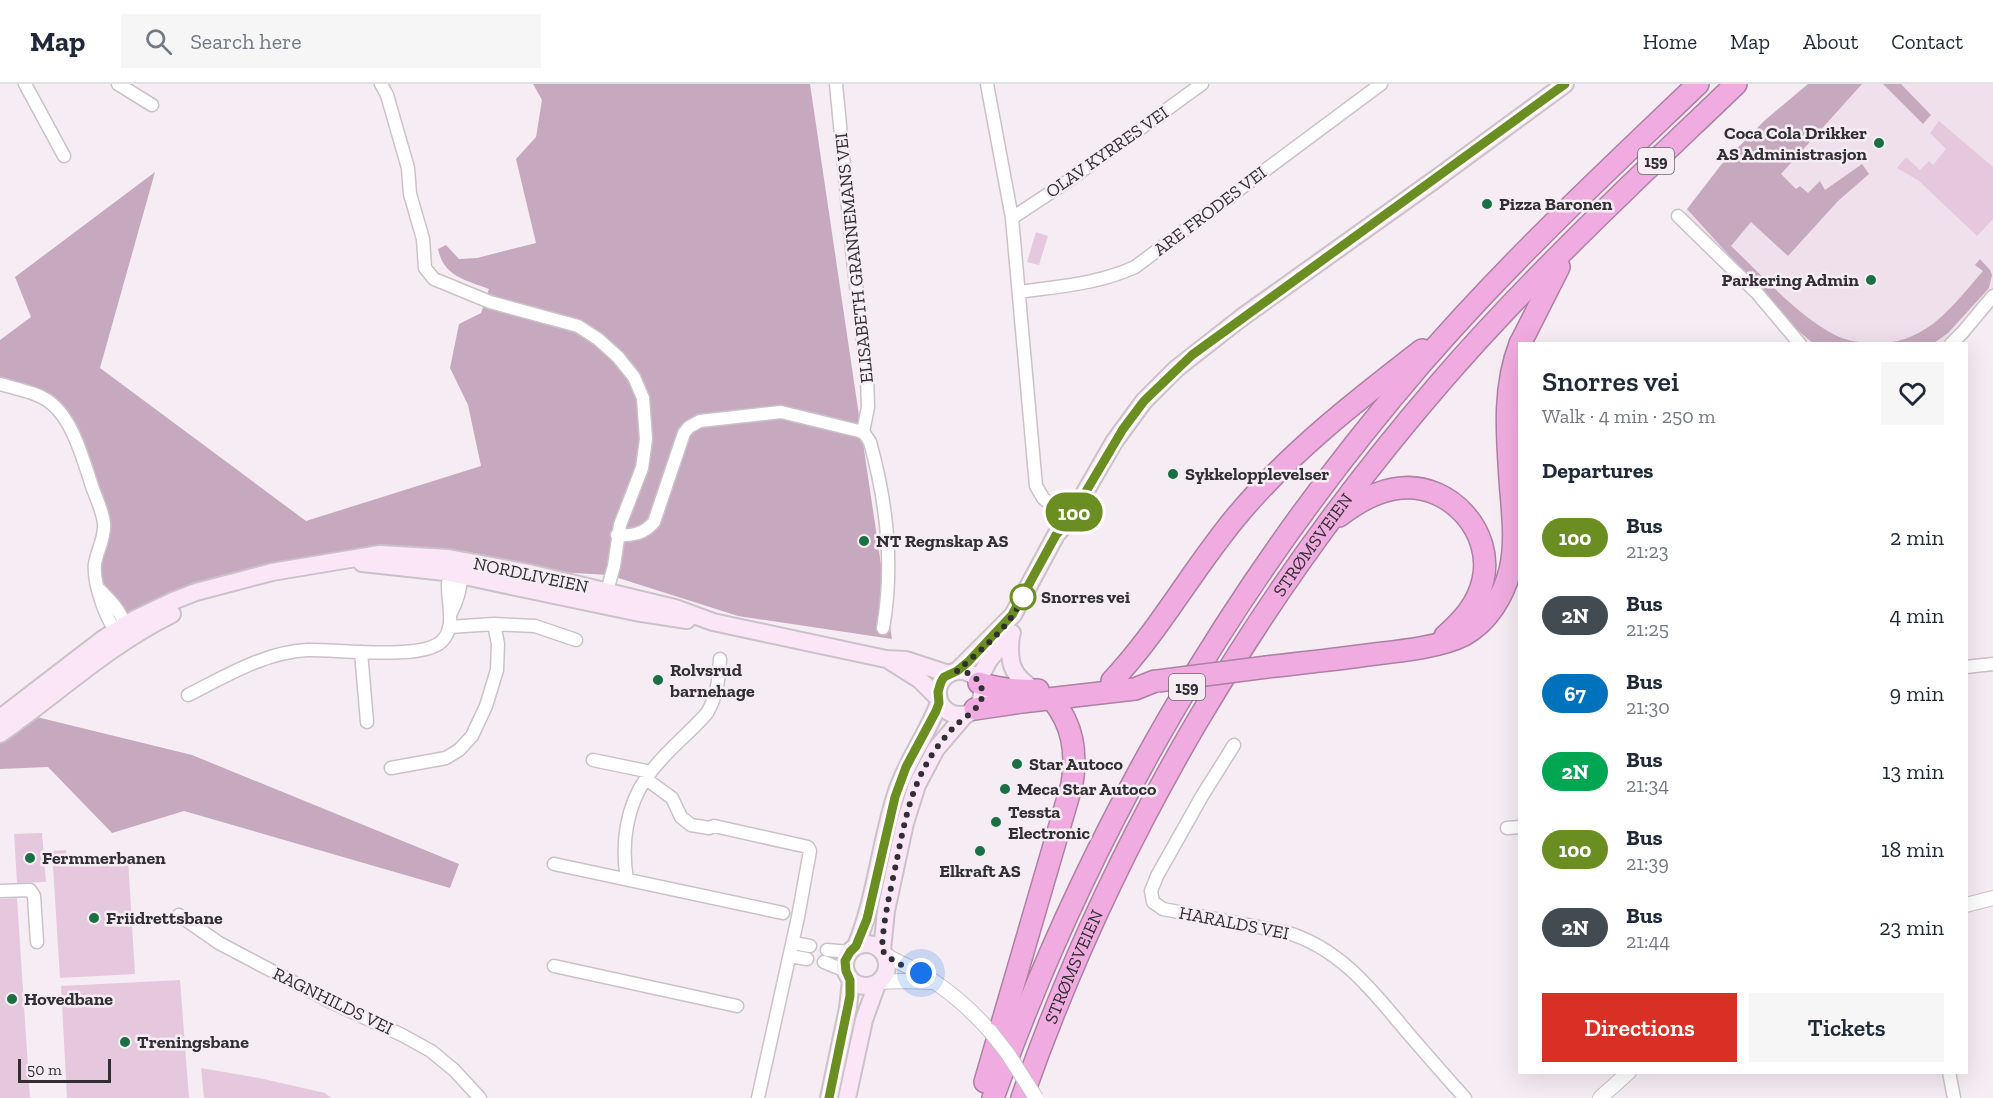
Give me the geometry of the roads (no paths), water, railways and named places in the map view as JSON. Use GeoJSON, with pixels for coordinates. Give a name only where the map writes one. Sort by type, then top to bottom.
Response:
{"type":"FeatureCollection","features":[{"type":"Feature","properties":{"kind":"highway","name":"STRØMSVEIEN"},"geometry":{"type":"LineString","coordinates":[[993,1098],[1032,998],[1076,898],[1129,789],[1229,619],[1294,524],[1376,418],[1459,322],[1546,230],[1698,84]]}},
{"type":"Feature","properties":{"kind":"highway","name":"STRØMSVEIEN"},"geometry":{"type":"LineString","coordinates":[[1022,1098],[1055,1009],[1127,849],[1211,698],[1283,586],[1369,469],[1440,383],[1576,238],[1736,84]]}},
{"type":"Feature","properties":{"kind":"highway"},"geometry":{"type":"LineString","coordinates":[[1521,342],[1550,283],[1576,238]]}},
{"type":"Feature","properties":{"kind":"highway"},"geometry":{"type":"LineString","coordinates":[[1112,681],[1139,651],[1216,542],[1258,492],[1352,403],[1459,322]]}},
{"type":"Feature","properties":{"kind":"highway"},"geometry":{"type":"LineString","coordinates":[[970,712],[1044,694],[1112,681],[1134,679],[1157,681],[1267,668],[1404,650],[1464,635],[1483,620],[1500,598],[1513,556],[1507,419],[1511,372],[1518,350]]}},
{"type":"Feature","properties":{"kind":"highway"},"geometry":{"type":"LineString","coordinates":[[1328,523],[1370,496],[1402,488],[1422,489],[1446,498],[1466,515],[1473,524],[1481,545],[1484,557],[1484,580],[1465,617],[1435,644]]}},
{"type":"Feature","properties":{"kind":"highway"},"geometry":{"type":"LineString","coordinates":[[979,682],[993,687],[1044,694],[1135,689],[1157,681]]}},
{"type":"Feature","properties":{"kind":"highway"},"geometry":{"type":"LineString","coordinates":[[981,1098],[1069,801],[1075,767],[1073,741],[1066,719],[1044,694]]}},
{"type":"Feature","properties":{"kind":"main road"},"geometry":{"type":"LineString","coordinates":[[829,1098],[848,1008],[848,976],[845,961],[853,949],[870,907],[897,789],[927,729],[938,700],[941,682],[990,640],[1012,615],[1056,535],[1069,520],[1123,429],[1144,401],[1176,369],[1241,318],[1448,171],[1565,84]]}},
{"type":"Feature","properties":{"kind":"main road"},"geometry":{"type":"LineString","coordinates":[[847,1098],[864,1020],[878,983],[887,973],[888,961],[884,953],[883,929],[905,823],[916,785],[936,749],[982,697],[979,682],[989,660],[1028,611],[1066,539],[1069,520]]}},
{"type":"Feature","properties":{"kind":"main road","name":"NORDLIVEIEN"},"geometry":{"type":"LineString","coordinates":[[0,718],[123,632],[217,588],[272,572],[380,554],[415,554],[456,569],[605,598],[675,608],[713,622],[886,659],[906,660],[953,673],[967,672],[979,682]]}},
{"type":"Feature","properties":{"kind":"main road","name":"NORDLIVEIEN"},"geometry":{"type":"LineString","coordinates":[[0,734],[123,632]]}},
{"type":"Feature","properties":{"kind":"main road"},"geometry":{"type":"LineString","coordinates":[[1011,634],[1010,655],[1013,671],[1024,684],[1044,694]]}},
{"type":"Feature","properties":{"kind":"main road","name":"NORDLIVEIEN"},"geometry":{"type":"LineString","coordinates":[[886,659],[920,680],[947,712],[959,716],[970,712]]}},
{"type":"Feature","properties":{"kind":"main road"},"geometry":{"type":"LineString","coordinates":[[853,949],[873,945],[884,953]]}},
{"type":"Feature","properties":{"kind":"main road"},"geometry":{"type":"LineString","coordinates":[[848,976],[860,986],[872,986],[878,983]]}},
{"type":"Feature","properties":{"kind":"street"},"geometry":{"type":"LineString","coordinates":[[25,84],[64,156]]}},
{"type":"Feature","properties":{"kind":"street"},"geometry":{"type":"LineString","coordinates":[[118,84],[152,105]]}},
{"type":"Feature","properties":{"kind":"street"},"geometry":{"type":"LineString","coordinates":[[381,84],[387,95],[408,168],[410,194],[423,239],[425,268],[434,279],[490,302],[578,326],[598,339],[618,357],[634,377],[643,398],[646,439],[642,468],[617,535],[614,566],[605,598]]}},
{"type":"Feature","properties":{"kind":"street","name":"ELISABETH GRANNEMANS VEI"},"geometry":{"type":"LineString","coordinates":[[836,84],[867,376],[868,407],[862,432]]}},
{"type":"Feature","properties":{"kind":"street"},"geometry":{"type":"LineString","coordinates":[[987,84],[1012,218],[1036,486],[1043,498],[1069,520]]}},
{"type":"Feature","properties":{"kind":"street","name":"OLAV KYRRES VEI"},"geometry":{"type":"LineString","coordinates":[[1012,218],[1068,181],[1202,84]]}},
{"type":"Feature","properties":{"kind":"street","name":"ARE FRODES VEI"},"geometry":{"type":"LineString","coordinates":[[1019,292],[1083,284],[1114,276],[1135,267],[1381,84]]}},
{"type":"Feature","properties":{"kind":"street"},"geometry":{"type":"LineString","coordinates":[[1678,216],[1757,294],[1798,342]]}},
{"type":"Feature","properties":{"kind":"street"},"geometry":{"type":"LineString","coordinates":[[1953,342],[1993,296]]}},
{"type":"Feature","properties":{"kind":"street"},"geometry":{"type":"LineString","coordinates":[[0,384],[35,394],[49,401],[59,410],[80,448],[104,524],[103,541],[95,568],[100,590],[110,601],[123,632]]}},
{"type":"Feature","properties":{"kind":"street"},"geometry":{"type":"LineString","coordinates":[[617,535],[633,535],[649,528],[654,522],[684,433],[695,423],[781,412],[862,432],[872,448],[886,520],[889,591],[883,628]]}},
{"type":"Feature","properties":{"kind":"street"},"geometry":{"type":"LineString","coordinates":[[188,695],[274,656],[305,650],[361,652],[429,649],[442,641],[449,621],[448,597],[456,569]]}},
{"type":"Feature","properties":{"kind":"street"},"geometry":{"type":"LineString","coordinates":[[449,621],[535,626],[576,640]]}},
{"type":"Feature","properties":{"kind":"street"},"geometry":{"type":"LineString","coordinates":[[391,768],[446,758],[459,750],[472,735],[486,706],[497,670],[498,644],[494,624]]}},
{"type":"Feature","properties":{"kind":"street"},"geometry":{"type":"LineString","coordinates":[[361,652],[367,722]]}},
{"type":"Feature","properties":{"kind":"street"},"geometry":{"type":"LineString","coordinates":[[627,879],[623,858],[625,837],[638,793],[648,776],[707,713],[714,702],[720,659]]}},
{"type":"Feature","properties":{"kind":"street"},"geometry":{"type":"LineString","coordinates":[[1968,667],[1993,664]]}},
{"type":"Feature","properties":{"kind":"street","name":"HARALDS VEI"},"geometry":{"type":"LineString","coordinates":[[1234,746],[1202,796],[1157,876],[1151,891],[1153,902],[1163,909],[1300,936],[1326,950],[1369,987],[1465,1098]]}},
{"type":"Feature","properties":{"kind":"street"},"geometry":{"type":"LineString","coordinates":[[593,760],[648,776],[672,798],[681,817],[692,825],[709,828],[714,826],[808,847],[810,851],[793,943],[758,1098]]}},
{"type":"Feature","properties":{"kind":"street"},"geometry":{"type":"LineString","coordinates":[[554,864],[783,914]]}},
{"type":"Feature","properties":{"kind":"street"},"geometry":{"type":"LineString","coordinates":[[0,891],[30,890],[34,896],[37,942]]}},
{"type":"Feature","properties":{"kind":"street"},"geometry":{"type":"LineString","coordinates":[[1968,904],[1993,898]]}},
{"type":"Feature","properties":{"kind":"street","name":"RAGNHILDS VEI"},"geometry":{"type":"LineString","coordinates":[[179,915],[219,943],[333,1003],[402,1035],[431,1052],[454,1070],[480,1098]]}},
{"type":"Feature","properties":{"kind":"street"},"geometry":{"type":"LineString","coordinates":[[793,943],[810,946]]}},
{"type":"Feature","properties":{"kind":"street"},"geometry":{"type":"LineString","coordinates":[[848,976],[826,956],[853,949]]}},
{"type":"Feature","properties":{"kind":"street"},"geometry":{"type":"LineString","coordinates":[[884,953],[953,994],[990,1031],[1008,1054],[1036,1098]]}},
{"type":"Feature","properties":{"kind":"street"},"geometry":{"type":"LineString","coordinates":[[790,956],[807,959]]}},
{"type":"Feature","properties":{"kind":"street"},"geometry":{"type":"LineString","coordinates":[[554,966],[736,1006]]}},
{"type":"Feature","properties":{"kind":"street"},"geometry":{"type":"LineString","coordinates":[[878,983],[934,982]]}},
{"type":"Feature","properties":{"kind":"street"},"geometry":{"type":"LineString","coordinates":[[1600,1098],[1627,1074]]}},
{"type":"Feature","properties":{"kind":"street"},"geometry":{"type":"LineString","coordinates":[[1949,1074],[1954,1098]]}},
{"type":"Feature","properties":{"kind":"place","name":"Coca Cola Drikker AS Administrasjon"},"geometry":{"type":"Point","coordinates":[1879,143]}},
{"type":"Feature","properties":{"kind":"place","name":"Pizza Baronen"},"geometry":{"type":"Point","coordinates":[1487,204]}},
{"type":"Feature","properties":{"kind":"place","name":"Parkering Admin"},"geometry":{"type":"Point","coordinates":[1871,280]}},
{"type":"Feature","properties":{"kind":"place","name":"Sykkelopplevelser"},"geometry":{"type":"Point","coordinates":[1173,474]}},
{"type":"Feature","properties":{"kind":"place","name":"NT Regnskap AS"},"geometry":{"type":"Point","coordinates":[864,541]}},
{"type":"Feature","properties":{"kind":"place","name":"Snorres vei"},"geometry":{"type":"Point","coordinates":[1023,597]}},
{"type":"Feature","properties":{"kind":"place","name":"Rolvsrud barnehage"},"geometry":{"type":"Point","coordinates":[658,680]}},
{"type":"Feature","properties":{"kind":"place","name":"Star Autoco"},"geometry":{"type":"Point","coordinates":[1017,764]}},
{"type":"Feature","properties":{"kind":"place","name":"Meca Star Autoco"},"geometry":{"type":"Point","coordinates":[1005,789]}},
{"type":"Feature","properties":{"kind":"place","name":"Tessta Electronic"},"geometry":{"type":"Point","coordinates":[996,822]}},
{"type":"Feature","properties":{"kind":"place","name":"Elkraft AS"},"geometry":{"type":"Point","coordinates":[980,851]}},
{"type":"Feature","properties":{"kind":"place","name":"Fermmerbanen"},"geometry":{"type":"Point","coordinates":[30,858]}},
{"type":"Feature","properties":{"kind":"place","name":"Friidrettsbane"},"geometry":{"type":"Point","coordinates":[94,918]}},
{"type":"Feature","properties":{"kind":"place","name":"Hovedbane"},"geometry":{"type":"Point","coordinates":[12,999]}},
{"type":"Feature","properties":{"kind":"place","name":"Treningsbane"},"geometry":{"type":"Point","coordinates":[125,1042]}}]}
